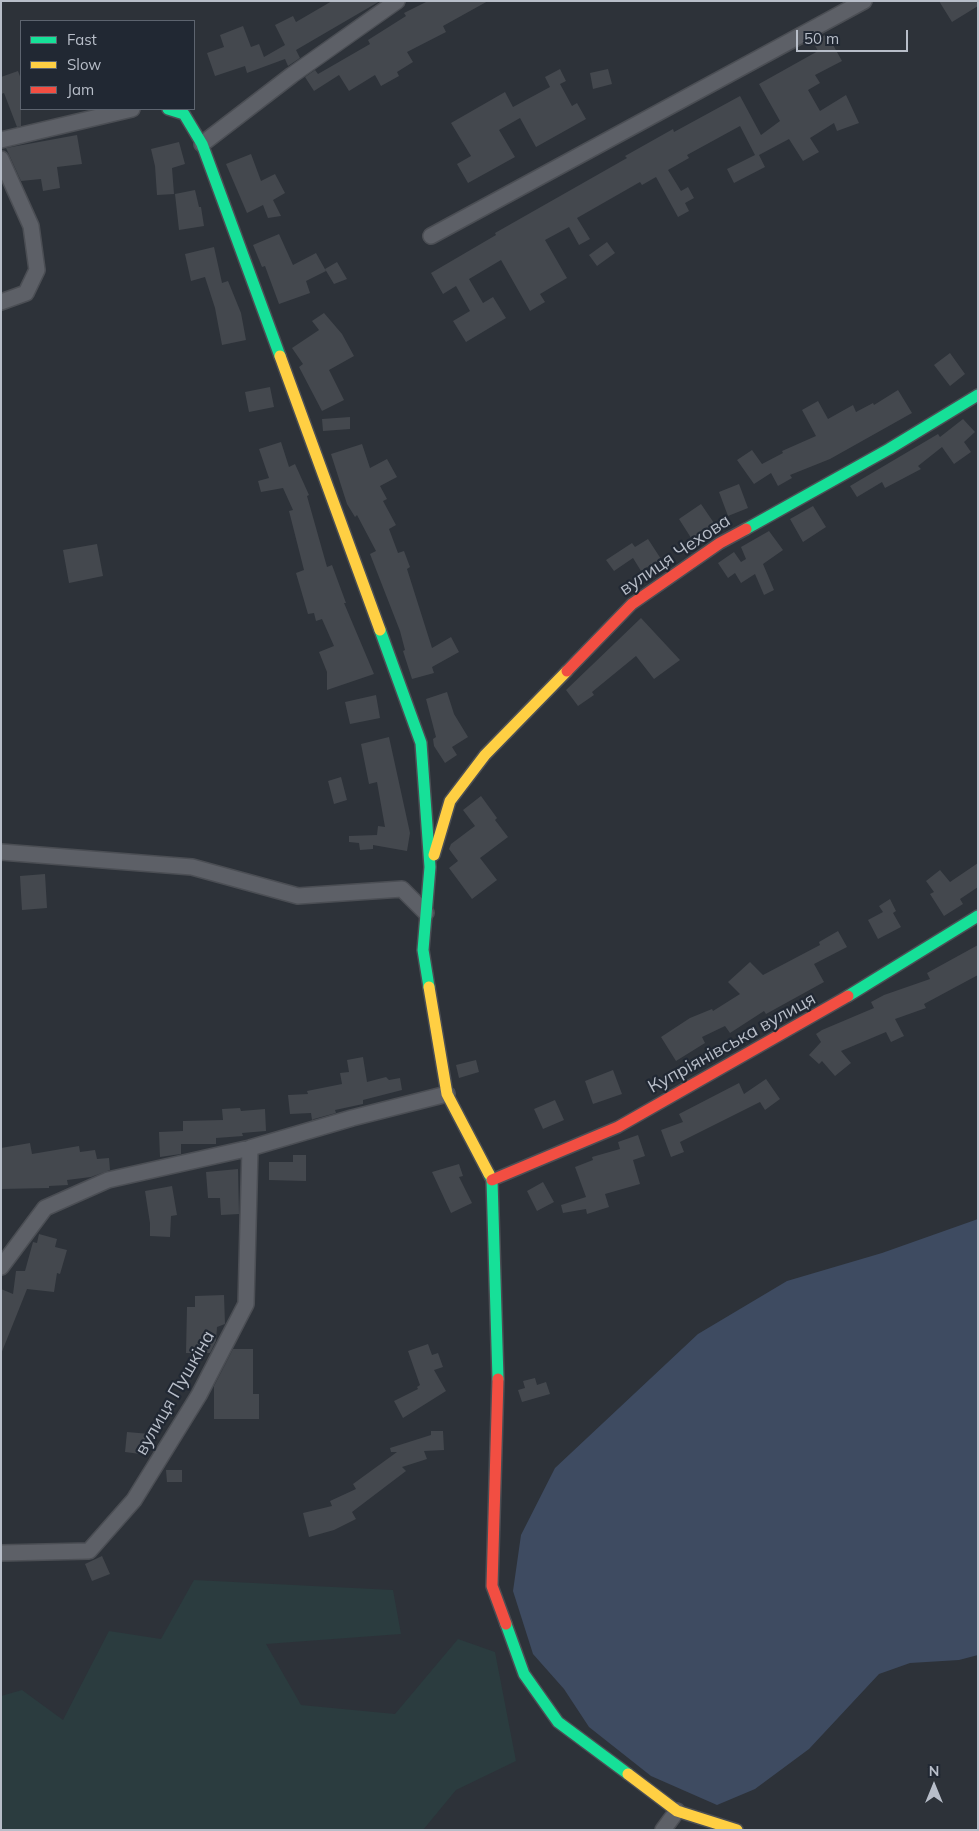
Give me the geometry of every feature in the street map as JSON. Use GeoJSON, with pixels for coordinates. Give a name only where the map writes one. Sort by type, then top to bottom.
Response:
{"type":"FeatureCollection","features":[{"type":"Feature","properties":{"kind":"street"},"geometry":{"type":"LineString","coordinates":[[202,144],[292,75],[397,1]]}},
{"type":"Feature","properties":{"kind":"street"},"geometry":{"type":"LineString","coordinates":[[431,236],[864,1]]}},
{"type":"Feature","properties":{"kind":"street"},"geometry":{"type":"LineString","coordinates":[[1,140],[128,110]]}},
{"type":"Feature","properties":{"kind":"street"},"geometry":{"type":"LineString","coordinates":[[171,110],[184,114],[202,144],[421,743],[430,867],[423,950],[447,1094],[492,1180],[498,1375],[492,1586],[524,1674],[558,1722],[677,1811],[737,1830]]}},
{"type":"Feature","properties":{"kind":"street"},"geometry":{"type":"LineString","coordinates":[[1,159],[31,226],[37,270],[26,293],[1,302]]}},
{"type":"Feature","properties":{"kind":"street","name":"вулиця Чехова"},"geometry":{"type":"LineString","coordinates":[[430,867],[450,801],[485,755],[632,604],[720,542],[889,449],[978,395]]}},
{"type":"Feature","properties":{"kind":"street"},"geometry":{"type":"LineString","coordinates":[[1,852],[192,867],[298,896],[402,890],[426,913]]}},
{"type":"Feature","properties":{"kind":"street","name":"Купріянівська вулиця"},"geometry":{"type":"LineString","coordinates":[[492,1180],[618,1128],[813,1018],[978,916]]}},
{"type":"Feature","properties":{"kind":"street"},"geometry":{"type":"LineString","coordinates":[[1,1267],[45,1208],[108,1180],[250,1148],[352,1118],[447,1094]]}},
{"type":"Feature","properties":{"kind":"street","name":"вулиця Пушкіна"},"geometry":{"type":"LineString","coordinates":[[1,1553],[89,1551],[134,1500],[199,1395],[246,1304],[250,1148]]}},
{"type":"Feature","properties":{"kind":"street"},"geometry":{"type":"LineString","coordinates":[[663,1830],[677,1811]]}},
{"type":"Feature","properties":{"kind":"shaded area"},"geometry":{"type":"Polygon","coordinates":[[[194,1580],[393,1590],[401,1634],[266,1644],[301,1705],[395,1714],[458,1639],[495,1652],[516,1761],[456,1790],[423,1830],[1,1830],[1,1696],[22,1690],[63,1720],[109,1631],[161,1639],[194,1580]]]}},
{"type":"Feature","properties":{"kind":"water"},"geometry":{"type":"Polygon","coordinates":[[[978,1219],[978,1655],[959,1660],[910,1663],[879,1674],[809,1749],[755,1789],[717,1805],[651,1776],[589,1727],[564,1689],[533,1654],[513,1591],[521,1535],[555,1468],[698,1334],[787,1281],[882,1253],[978,1219]]]}},
{"type":"Feature","properties":{"kind":"building"},"geometry":{"type":"Polygon","coordinates":[[[332,1],[380,1],[296,50],[300,58],[288,66],[285,59],[247,73],[245,66],[215,76],[207,53],[224,47],[220,35],[243,26],[251,47],[259,44],[264,57],[285,45],[275,25],[293,16],[296,22],[332,1]]]}},
{"type":"Feature","properties":{"kind":"building"},"geometry":{"type":"Polygon","coordinates":[[[428,1],[488,1],[443,26],[446,32],[407,52],[413,62],[397,72],[399,76],[381,86],[375,75],[349,91],[339,75],[314,91],[305,77],[315,70],[318,74],[370,44],[368,40],[406,16],[404,13],[428,1]]]}},
{"type":"Feature","properties":{"kind":"building"},"geometry":{"type":"Polygon","coordinates":[[[939,1],[978,1],[978,6],[952,22],[939,1]]]}},
{"type":"Feature","properties":{"kind":"building"},"geometry":{"type":"Polygon","coordinates":[[[827,34],[842,61],[815,75],[820,83],[808,90],[820,111],[846,95],[859,123],[837,131],[834,123],[810,138],[819,152],[803,161],[789,139],[759,155],[765,167],[734,183],[727,169],[755,155],[740,126],[687,155],[689,158],[668,170],[681,191],[688,187],[694,198],[685,203],[689,211],[678,217],[656,177],[642,185],[640,182],[577,218],[590,239],[579,245],[569,227],[545,240],[567,278],[540,294],[545,302],[530,311],[501,260],[469,279],[483,303],[493,297],[506,318],[466,342],[453,321],[470,311],[456,286],[443,294],[431,273],[496,235],[495,233],[627,158],[625,156],[673,129],[674,132],[740,96],[761,135],[780,121],[759,84],[818,51],[813,42],[827,34]]]}},
{"type":"Feature","properties":{"kind":"building"},"geometry":{"type":"Polygon","coordinates":[[[560,69],[566,81],[560,84],[572,106],[577,103],[586,119],[536,147],[520,118],[499,130],[515,157],[468,183],[457,164],[471,156],[451,123],[505,92],[513,107],[550,87],[545,77],[560,69]]]}},
{"type":"Feature","properties":{"kind":"building"},"geometry":{"type":"Polygon","coordinates":[[[608,69],[612,84],[593,89],[590,73],[608,69]]]}},
{"type":"Feature","properties":{"kind":"building"},"geometry":{"type":"Polygon","coordinates":[[[18,71],[20,76],[21,126],[17,127],[4,93],[1,94],[1,77],[18,71]]]}},
{"type":"Feature","properties":{"kind":"building"},"geometry":{"type":"Polygon","coordinates":[[[77,135],[82,164],[57,167],[60,188],[43,191],[41,179],[21,181],[6,148],[77,135]]]}},
{"type":"Feature","properties":{"kind":"building"},"geometry":{"type":"Polygon","coordinates":[[[179,142],[185,164],[172,168],[174,194],[157,195],[155,166],[151,149],[179,142]]]}},
{"type":"Feature","properties":{"kind":"building"},"geometry":{"type":"Polygon","coordinates":[[[251,154],[261,181],[275,174],[285,193],[273,200],[281,216],[268,218],[263,205],[247,213],[226,164],[251,154]]]}},
{"type":"Feature","properties":{"kind":"building"},"geometry":{"type":"Polygon","coordinates":[[[195,190],[199,207],[201,207],[204,226],[179,230],[175,194],[195,190]]]}},
{"type":"Feature","properties":{"kind":"building"},"geometry":{"type":"Polygon","coordinates":[[[279,234],[293,265],[316,253],[326,271],[306,281],[310,293],[279,304],[265,266],[262,267],[253,245],[279,234]]]}},
{"type":"Feature","properties":{"kind":"building"},"geometry":{"type":"Polygon","coordinates":[[[607,242],[615,253],[597,266],[589,255],[607,242]]]}},
{"type":"Feature","properties":{"kind":"building"},"geometry":{"type":"Polygon","coordinates":[[[214,247],[222,283],[228,281],[241,313],[246,340],[222,345],[215,308],[205,277],[191,281],[185,254],[214,247]]]}},
{"type":"Feature","properties":{"kind":"building"},"geometry":{"type":"Polygon","coordinates":[[[337,262],[347,279],[334,284],[325,269],[337,262]]]}},
{"type":"Feature","properties":{"kind":"building"},"geometry":{"type":"Polygon","coordinates":[[[324,313],[342,334],[354,356],[329,370],[344,400],[322,411],[299,367],[303,364],[292,348],[319,330],[312,321],[324,313]]]}},
{"type":"Feature","properties":{"kind":"building"},"geometry":{"type":"Polygon","coordinates":[[[950,353],[965,374],[950,386],[934,365],[950,353]]]}},
{"type":"Feature","properties":{"kind":"building"},"geometry":{"type":"Polygon","coordinates":[[[270,387],[274,407],[249,412],[245,392],[270,387]]]}},
{"type":"Feature","properties":{"kind":"building"},"geometry":{"type":"Polygon","coordinates":[[[898,390],[912,413],[830,459],[790,475],[792,478],[778,486],[771,473],[754,484],[737,460],[752,450],[762,464],[783,453],[782,451],[816,436],[802,410],[818,401],[828,419],[853,405],[856,412],[873,403],[874,405],[898,390]]]}},
{"type":"Feature","properties":{"kind":"building"},"geometry":{"type":"Polygon","coordinates":[[[350,417],[350,429],[323,431],[322,419],[350,417]]]}},
{"type":"Feature","properties":{"kind":"building"},"geometry":{"type":"Polygon","coordinates":[[[963,419],[975,432],[964,442],[971,452],[954,464],[942,447],[918,466],[921,469],[885,488],[882,482],[857,497],[850,486],[938,434],[940,437],[963,419]]]}},
{"type":"Feature","properties":{"kind":"building"},"geometry":{"type":"Polygon","coordinates":[[[281,442],[289,467],[295,464],[309,495],[307,496],[327,567],[332,565],[346,603],[344,603],[374,674],[327,690],[327,672],[319,652],[334,646],[322,619],[316,621],[314,613],[308,614],[296,573],[304,570],[289,511],[293,510],[283,488],[261,492],[258,481],[269,478],[259,449],[281,442]]]}},
{"type":"Feature","properties":{"kind":"building"},"geometry":{"type":"Polygon","coordinates":[[[362,444],[370,468],[387,459],[397,477],[380,486],[387,499],[383,501],[396,525],[389,529],[398,553],[404,551],[410,567],[407,569],[432,648],[451,637],[459,652],[432,667],[434,673],[412,679],[403,651],[405,650],[400,631],[370,554],[376,551],[357,515],[355,517],[347,504],[331,454],[362,444]]]}},
{"type":"Feature","properties":{"kind":"building"},"geometry":{"type":"Polygon","coordinates":[[[739,484],[748,508],[728,516],[719,492],[739,484]]]}},
{"type":"Feature","properties":{"kind":"building"},"geometry":{"type":"Polygon","coordinates":[[[701,504],[716,526],[693,541],[679,519],[701,504]]]}},
{"type":"Feature","properties":{"kind":"building"},"geometry":{"type":"Polygon","coordinates":[[[813,506],[826,527],[803,542],[790,519],[813,506]]]}},
{"type":"Feature","properties":{"kind":"building"},"geometry":{"type":"Polygon","coordinates":[[[769,531],[783,550],[763,564],[774,590],[764,595],[755,574],[741,583],[735,573],[728,578],[718,563],[734,552],[741,562],[746,559],[741,547],[769,531]]]}},
{"type":"Feature","properties":{"kind":"building"},"geometry":{"type":"Polygon","coordinates":[[[648,539],[661,559],[641,571],[633,558],[614,571],[606,560],[632,543],[635,547],[648,539]]]}},
{"type":"Feature","properties":{"kind":"building"},"geometry":{"type":"Polygon","coordinates":[[[97,544],[103,576],[69,583],[63,550],[97,544]]]}},
{"type":"Feature","properties":{"kind":"building"},"geometry":{"type":"Polygon","coordinates":[[[641,618],[680,660],[654,679],[636,656],[592,692],[594,695],[578,706],[566,690],[641,618]]]}},
{"type":"Feature","properties":{"kind":"building"},"geometry":{"type":"Polygon","coordinates":[[[447,692],[454,714],[468,737],[452,747],[457,755],[445,763],[434,746],[433,739],[436,737],[426,699],[447,692]]]}},
{"type":"Feature","properties":{"kind":"building"},"geometry":{"type":"Polygon","coordinates":[[[376,695],[380,718],[350,724],[345,702],[376,695]]]}},
{"type":"Feature","properties":{"kind":"building"},"geometry":{"type":"Polygon","coordinates":[[[389,737],[410,833],[407,851],[373,845],[373,849],[360,850],[359,843],[349,842],[349,836],[377,835],[378,826],[385,827],[377,782],[369,784],[361,744],[389,737]]]}},
{"type":"Feature","properties":{"kind":"building"},"geometry":{"type":"Polygon","coordinates":[[[341,777],[347,800],[334,804],[328,781],[341,777]]]}},
{"type":"Feature","properties":{"kind":"building"},"geometry":{"type":"Polygon","coordinates":[[[481,796],[497,818],[495,820],[508,837],[480,858],[497,880],[472,899],[449,868],[458,861],[449,849],[451,844],[475,826],[463,810],[481,796]]]}},
{"type":"Feature","properties":{"kind":"building"},"geometry":{"type":"Polygon","coordinates":[[[978,863],[978,887],[960,899],[963,904],[944,916],[930,894],[934,892],[926,881],[940,870],[950,882],[978,863]]]}},
{"type":"Feature","properties":{"kind":"building"},"geometry":{"type":"Polygon","coordinates":[[[45,874],[47,908],[22,910],[20,876],[45,874]]]}},
{"type":"Feature","properties":{"kind":"building"},"geometry":{"type":"Polygon","coordinates":[[[890,899],[896,911],[893,913],[901,927],[878,939],[868,920],[883,912],[879,906],[890,899]]]}},
{"type":"Feature","properties":{"kind":"building"},"geometry":{"type":"Polygon","coordinates":[[[838,931],[847,947],[814,964],[824,982],[766,1014],[764,1011],[730,1033],[725,1026],[702,1037],[705,1043],[676,1061],[661,1037],[690,1018],[712,1009],[713,1011],[740,994],[728,982],[750,962],[763,975],[820,945],[819,942],[838,931]]]}},
{"type":"Feature","properties":{"kind":"building"},"geometry":{"type":"Polygon","coordinates":[[[978,945],[978,975],[924,1004],[926,1008],[895,1019],[904,1036],[891,1042],[886,1032],[841,1051],[851,1063],[835,1076],[822,1061],[819,1064],[809,1055],[821,1042],[816,1034],[822,1030],[874,1008],[871,1002],[884,995],[930,979],[927,973],[978,945]]]}},
{"type":"Feature","properties":{"kind":"building"},"geometry":{"type":"Polygon","coordinates":[[[363,1057],[367,1082],[386,1077],[389,1080],[400,1078],[402,1090],[363,1100],[363,1104],[335,1110],[336,1113],[312,1120],[311,1113],[290,1114],[288,1095],[308,1094],[307,1091],[342,1084],[340,1073],[349,1072],[347,1060],[363,1057]]]}},
{"type":"Feature","properties":{"kind":"building"},"geometry":{"type":"Polygon","coordinates":[[[476,1060],[479,1072],[459,1078],[456,1065],[476,1060]]]}},
{"type":"Feature","properties":{"kind":"building"},"geometry":{"type":"Polygon","coordinates":[[[613,1070],[622,1094],[593,1104],[585,1081],[613,1070]]]}},
{"type":"Feature","properties":{"kind":"building"},"geometry":{"type":"Polygon","coordinates":[[[766,1079],[780,1099],[765,1110],[760,1102],[680,1142],[684,1152],[671,1157],[661,1130],[683,1122],[679,1114],[739,1083],[744,1094],[766,1079]]]}},
{"type":"Feature","properties":{"kind":"building"},"geometry":{"type":"Polygon","coordinates":[[[555,1100],[564,1120],[543,1129],[534,1109],[555,1100]]]}},
{"type":"Feature","properties":{"kind":"building"},"geometry":{"type":"Polygon","coordinates":[[[240,1108],[241,1111],[265,1109],[266,1131],[242,1133],[243,1136],[216,1138],[216,1144],[181,1144],[181,1154],[160,1157],[159,1132],[183,1131],[183,1121],[223,1120],[222,1109],[240,1108]]]}},
{"type":"Feature","properties":{"kind":"building"},"geometry":{"type":"Polygon","coordinates":[[[638,1135],[645,1156],[633,1160],[640,1184],[605,1194],[609,1207],[587,1214],[586,1209],[563,1213],[561,1205],[586,1197],[575,1167],[593,1160],[592,1157],[620,1149],[618,1142],[638,1135]]]}},
{"type":"Feature","properties":{"kind":"building"},"geometry":{"type":"Polygon","coordinates":[[[30,1143],[32,1154],[79,1146],[80,1152],[95,1150],[97,1159],[109,1158],[110,1170],[91,1177],[67,1180],[68,1185],[49,1186],[49,1188],[1,1189],[1,1148],[30,1143]]]}},
{"type":"Feature","properties":{"kind":"building"},"geometry":{"type":"Polygon","coordinates":[[[293,1155],[306,1155],[306,1181],[269,1180],[269,1162],[293,1162],[293,1155]]]}},
{"type":"Feature","properties":{"kind":"building"},"geometry":{"type":"Polygon","coordinates":[[[459,1164],[463,1176],[459,1177],[472,1203],[451,1213],[432,1172],[459,1164]]]}},
{"type":"Feature","properties":{"kind":"building"},"geometry":{"type":"Polygon","coordinates":[[[238,1169],[239,1214],[221,1215],[220,1198],[208,1198],[206,1172],[238,1169]]]}},
{"type":"Feature","properties":{"kind":"building"},"geometry":{"type":"Polygon","coordinates":[[[543,1182],[554,1202],[537,1211],[527,1191],[543,1182]]]}},
{"type":"Feature","properties":{"kind":"building"},"geometry":{"type":"Polygon","coordinates":[[[172,1186],[177,1215],[171,1216],[170,1237],[150,1236],[145,1191],[172,1186]]]}},
{"type":"Feature","properties":{"kind":"building"},"geometry":{"type":"Polygon","coordinates":[[[39,1234],[57,1239],[55,1247],[67,1250],[60,1274],[57,1273],[54,1292],[27,1289],[1,1354],[1,1289],[13,1294],[16,1271],[25,1271],[33,1242],[37,1243],[39,1234]]]}},
{"type":"Feature","properties":{"kind":"building"},"geometry":{"type":"Polygon","coordinates":[[[224,1295],[225,1324],[217,1327],[216,1341],[210,1353],[186,1353],[187,1307],[195,1307],[195,1296],[224,1295]]]}},
{"type":"Feature","properties":{"kind":"building"},"geometry":{"type":"Polygon","coordinates":[[[428,1344],[432,1355],[438,1353],[443,1367],[434,1370],[446,1391],[403,1418],[394,1401],[418,1389],[417,1387],[420,1385],[408,1351],[428,1344]]]}},
{"type":"Feature","properties":{"kind":"building"},"geometry":{"type":"Polygon","coordinates":[[[233,1349],[253,1349],[253,1394],[259,1394],[259,1419],[214,1419],[214,1386],[233,1349]]]}},
{"type":"Feature","properties":{"kind":"building"},"geometry":{"type":"Polygon","coordinates":[[[535,1378],[537,1385],[546,1382],[550,1394],[522,1402],[518,1390],[525,1388],[523,1381],[535,1378]]]}},
{"type":"Feature","properties":{"kind":"building"},"geometry":{"type":"Polygon","coordinates":[[[431,1431],[443,1431],[444,1450],[424,1451],[427,1459],[402,1467],[406,1471],[352,1512],[356,1519],[334,1530],[309,1537],[303,1513],[332,1506],[330,1501],[356,1489],[353,1484],[397,1452],[391,1452],[390,1448],[431,1435],[431,1431]]]}},
{"type":"Feature","properties":{"kind":"building"},"geometry":{"type":"Polygon","coordinates":[[[127,1432],[150,1434],[148,1455],[125,1452],[127,1432]]]}},
{"type":"Feature","properties":{"kind":"building"},"geometry":{"type":"Polygon","coordinates":[[[166,1470],[182,1470],[182,1482],[167,1482],[166,1470]]]}},
{"type":"Feature","properties":{"kind":"building"},"geometry":{"type":"Polygon","coordinates":[[[102,1556],[110,1574],[92,1581],[85,1564],[102,1556]]]}},
{"type":"Feature","properties":{"kind":"traffic: fast"},"geometry":{"type":"LineString","coordinates":[[171,110],[184,114],[202,144],[280,356]]}},
{"type":"Feature","properties":{"kind":"traffic: fast"},"geometry":{"type":"LineString","coordinates":[[746,529],[889,449],[978,395]]}},
{"type":"Feature","properties":{"kind":"traffic: fast"},"geometry":{"type":"LineString","coordinates":[[380,630],[421,743],[430,867],[423,950],[429,987]]}},
{"type":"Feature","properties":{"kind":"traffic: fast"},"geometry":{"type":"LineString","coordinates":[[848,996],[978,916]]}},
{"type":"Feature","properties":{"kind":"traffic: fast"},"geometry":{"type":"LineString","coordinates":[[489,1174],[492,1180],[498,1379]]}},
{"type":"Feature","properties":{"kind":"traffic: fast"},"geometry":{"type":"LineString","coordinates":[[506,1624],[524,1674],[558,1722],[628,1774]]}},
{"type":"Feature","properties":{"kind":"traffic: slow"},"geometry":{"type":"LineString","coordinates":[[280,356],[380,630]]}},
{"type":"Feature","properties":{"kind":"traffic: slow"},"geometry":{"type":"LineString","coordinates":[[434,855],[450,801],[485,755],[567,671]]}},
{"type":"Feature","properties":{"kind":"traffic: slow"},"geometry":{"type":"LineString","coordinates":[[429,987],[447,1094],[489,1174]]}},
{"type":"Feature","properties":{"kind":"traffic: slow"},"geometry":{"type":"LineString","coordinates":[[628,1774],[677,1811],[737,1830]]}},
{"type":"Feature","properties":{"kind":"traffic: jam"},"geometry":{"type":"LineString","coordinates":[[567,671],[632,604],[720,543],[746,529]]}},
{"type":"Feature","properties":{"kind":"traffic: jam"},"geometry":{"type":"LineString","coordinates":[[492,1180],[618,1127],[848,996]]}},
{"type":"Feature","properties":{"kind":"traffic: jam"},"geometry":{"type":"LineString","coordinates":[[498,1379],[492,1586],[506,1624]]}}]}
